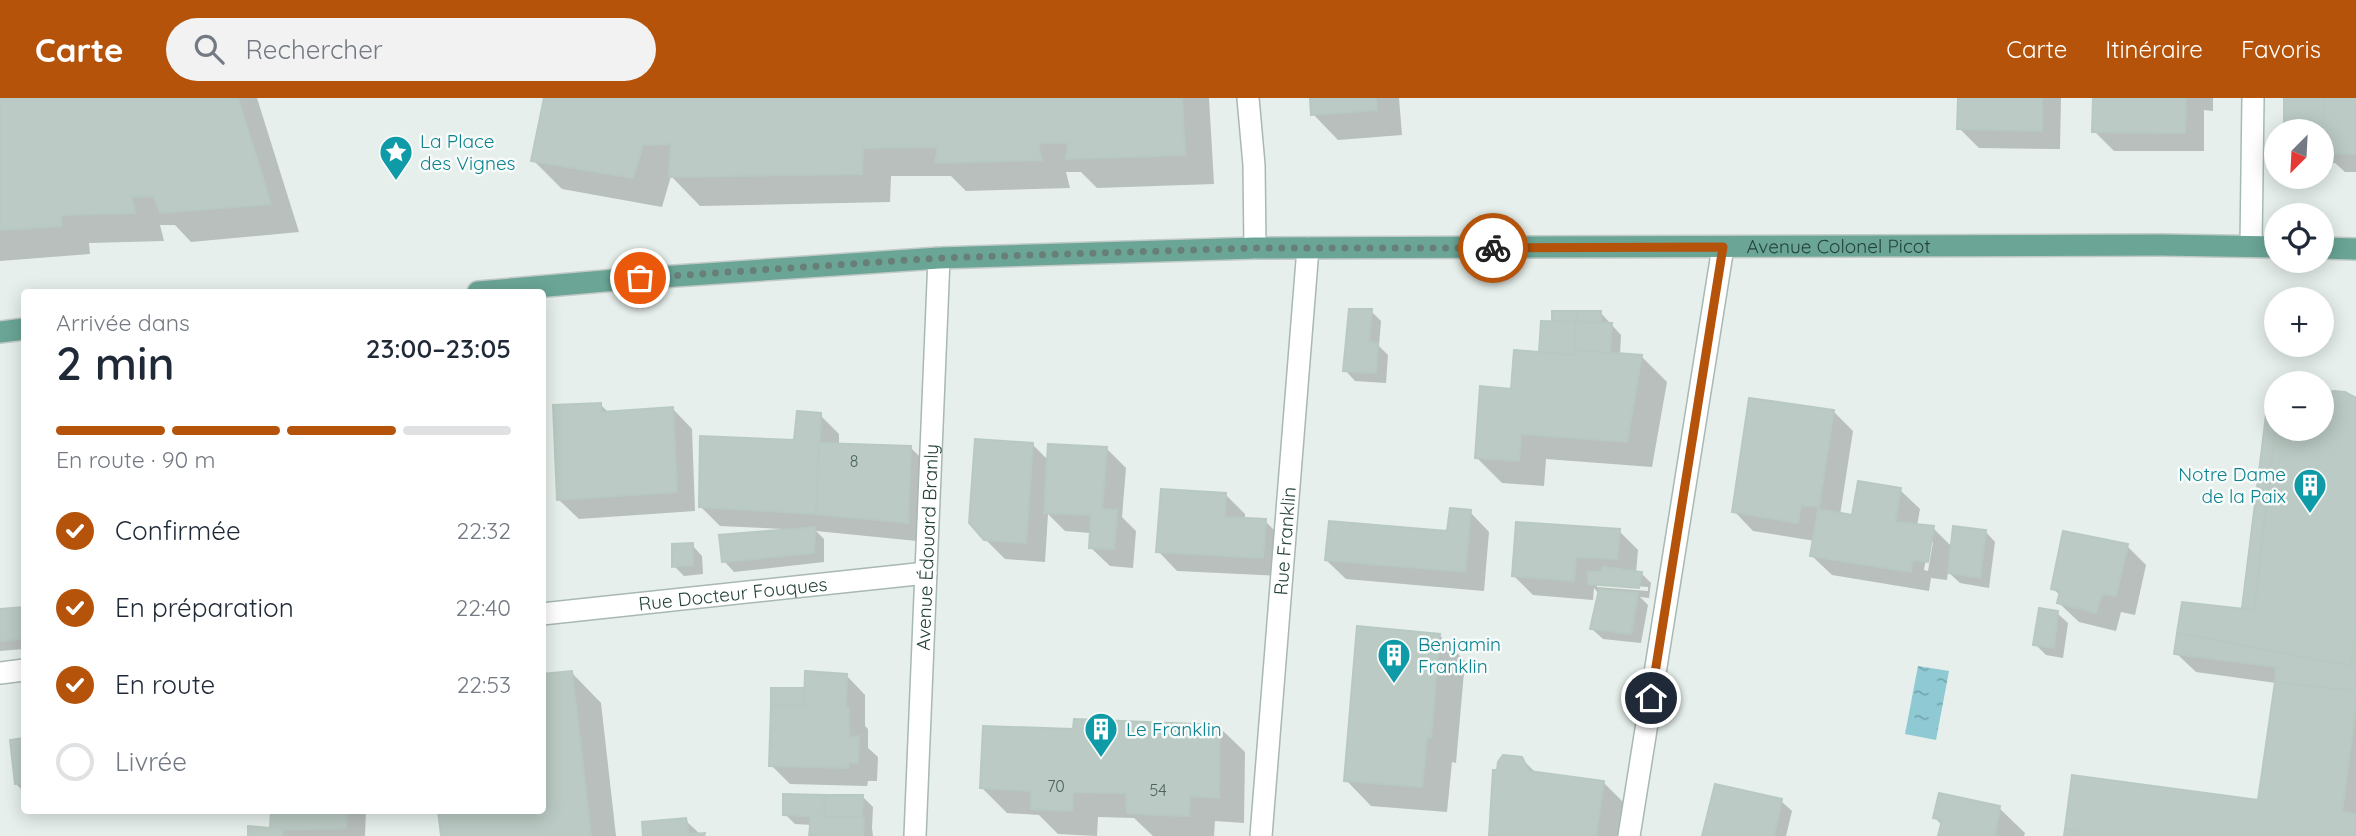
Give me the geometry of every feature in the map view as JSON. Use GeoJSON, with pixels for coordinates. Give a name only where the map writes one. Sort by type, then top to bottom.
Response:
{"type":"FeatureCollection","features":[{"type":"Feature","properties":{"kind":"main road","name":"Avenue Colonel Picot"},"geometry":{"type":"LineString","coordinates":[[513,289],[939,258],[1255,248],[2264,247]]}},
{"type":"Feature","properties":{"kind":"main road"},"geometry":{"type":"LineString","coordinates":[[2334,248],[2356,249]]}},
{"type":"Feature","properties":{"kind":"main road"},"geometry":{"type":"LineString","coordinates":[[0,332],[21,329]]}},
{"type":"Feature","properties":{"kind":"street"},"geometry":{"type":"LineString","coordinates":[[1248,98],[1254,165],[1255,248]]}},
{"type":"Feature","properties":{"kind":"street"},"geometry":{"type":"LineString","coordinates":[[2250,246],[2253,98]]}},
{"type":"Feature","properties":{"kind":"street"},"geometry":{"type":"LineString","coordinates":[[1629,836],[1723,247]]}},
{"type":"Feature","properties":{"kind":"street","name":"Rue Franklin"},"geometry":{"type":"LineString","coordinates":[[1261,836],[1308,248]]}},
{"type":"Feature","properties":{"kind":"street","name":"Avenue Édouard Branly"},"geometry":{"type":"LineString","coordinates":[[915,836],[939,258]]}},
{"type":"Feature","properties":{"kind":"street","name":"Rue Docteur Fouques"},"geometry":{"type":"LineString","coordinates":[[546,614],[926,573]]}},
{"type":"Feature","properties":{"kind":"street"},"geometry":{"type":"LineString","coordinates":[[0,673],[21,670]]}},
{"type":"Feature","properties":{"kind":"water"},"geometry":{"type":"Polygon","coordinates":[[[1918,666],[1949,671],[1936,740],[1905,734],[1918,666]]]}},
{"type":"Feature","properties":{"kind":"building"},"geometry":{"type":"Polygon","coordinates":[[[0,98],[238,98],[271,204],[160,213],[154,196],[132,197],[135,213],[61,215],[62,226],[0,230],[0,98]]]}},
{"type":"Feature","properties":{"kind":"building"},"geometry":{"type":"Polygon","coordinates":[[[544,98],[1182,98],[1185,155],[1066,159],[1068,143],[1038,143],[1042,160],[935,163],[938,147],[863,148],[862,174],[669,177],[671,144],[643,145],[633,178],[531,161],[544,98]]]}},
{"type":"Feature","properties":{"kind":"building"},"geometry":{"type":"Polygon","coordinates":[[[1310,98],[1376,98],[1377,110],[1311,115],[1310,98]]]}},
{"type":"Feature","properties":{"kind":"building"},"geometry":{"type":"Polygon","coordinates":[[[1958,98],[2042,98],[2042,131],[1957,129],[1958,98]]]}},
{"type":"Feature","properties":{"kind":"building"},"geometry":{"type":"Polygon","coordinates":[[[2093,98],[2186,98],[2185,133],[2092,132],[2093,98]]]}},
{"type":"Feature","properties":{"kind":"building"},"geometry":{"type":"Polygon","coordinates":[[[2284,98],[2324,98],[2324,119],[2284,119],[2284,98]]]}},
{"type":"Feature","properties":{"kind":"building"},"geometry":{"type":"Polygon","coordinates":[[[2324,98],[2356,98],[2356,154],[2334,153],[2334,119],[2324,119],[2324,98]]]}},
{"type":"Feature","properties":{"kind":"building"},"geometry":{"type":"Polygon","coordinates":[[[1349,309],[1372,309],[1369,342],[1378,343],[1376,373],[1343,371],[1349,309]]]}},
{"type":"Feature","properties":{"kind":"building"},"geometry":{"type":"Polygon","coordinates":[[[1552,311],[1578,311],[1576,322],[1552,321],[1552,311]]]}},
{"type":"Feature","properties":{"kind":"building"},"geometry":{"type":"Polygon","coordinates":[[[1578,311],[1601,311],[1601,323],[1576,322],[1578,311]]]}},
{"type":"Feature","properties":{"kind":"building"},"geometry":{"type":"Polygon","coordinates":[[[1541,321],[1576,322],[1574,355],[1539,352],[1541,321]]]}},
{"type":"Feature","properties":{"kind":"building"},"geometry":{"type":"Polygon","coordinates":[[[1576,322],[1612,323],[1610,353],[1575,350],[1576,322]]]}},
{"type":"Feature","properties":{"kind":"building"},"geometry":{"type":"Polygon","coordinates":[[[1514,350],[1574,355],[1575,350],[1642,355],[1627,442],[1521,434],[1519,461],[1475,458],[1480,386],[1511,389],[1514,350]]]}},
{"type":"Feature","properties":{"kind":"building","name":"Notre Dame de la Paix"},"geometry":{"type":"Polygon","coordinates":[[[2334,391],[2345,392],[2356,398],[2356,631],[2351,666],[2177,633],[2182,602],[2254,610],[2274,441],[2334,441],[2334,391]]]}},
{"type":"Feature","properties":{"kind":"building"},"geometry":{"type":"Polygon","coordinates":[[[1749,398],[1834,410],[1819,507],[1801,505],[1798,523],[1732,512],[1749,398]]]}},
{"type":"Feature","properties":{"kind":"building"},"geometry":{"type":"Polygon","coordinates":[[[601,403],[601,412],[673,407],[677,492],[557,500],[553,405],[601,403]]]}},
{"type":"Feature","properties":{"kind":"building"},"geometry":{"type":"Polygon","coordinates":[[[797,411],[821,413],[816,514],[699,507],[700,436],[794,440],[797,411]]]}},
{"type":"Feature","properties":{"kind":"building"},"geometry":{"type":"Polygon","coordinates":[[[2264,431],[2264,441],[2274,441],[2254,610],[2242,608],[2264,431]]]}},
{"type":"Feature","properties":{"kind":"building"},"geometry":{"type":"Polygon","coordinates":[[[975,439],[1033,443],[1026,543],[984,540],[969,523],[975,439]]]}},
{"type":"Feature","properties":{"kind":"building"},"geometry":{"type":"Polygon","coordinates":[[[819,443],[911,446],[908,523],[816,514],[819,443]]]}},
{"type":"Feature","properties":{"kind":"building"},"geometry":{"type":"Polygon","coordinates":[[[1048,444],[1107,447],[1102,509],[1117,510],[1114,549],[1089,548],[1091,515],[1044,513],[1048,444]]]}},
{"type":"Feature","properties":{"kind":"building"},"geometry":{"type":"Polygon","coordinates":[[[1858,481],[1901,488],[1895,522],[1934,526],[1928,562],[1912,560],[1911,572],[1810,556],[1818,509],[1852,515],[1858,481]]]}},
{"type":"Feature","properties":{"kind":"building"},"geometry":{"type":"Polygon","coordinates":[[[1161,489],[1226,493],[1225,517],[1266,519],[1263,558],[1156,552],[1161,489]]]}},
{"type":"Feature","properties":{"kind":"building"},"geometry":{"type":"Polygon","coordinates":[[[1450,508],[1471,510],[1465,572],[1325,560],[1329,521],[1447,531],[1450,508]]]}},
{"type":"Feature","properties":{"kind":"building"},"geometry":{"type":"Polygon","coordinates":[[[1516,522],[1620,529],[1617,559],[1576,557],[1574,581],[1512,576],[1516,522]]]}},
{"type":"Feature","properties":{"kind":"building"},"geometry":{"type":"Polygon","coordinates":[[[1953,526],[1986,530],[1980,578],[1948,573],[1953,526]]]}},
{"type":"Feature","properties":{"kind":"building"},"geometry":{"type":"Polygon","coordinates":[[[815,527],[814,553],[722,562],[719,535],[815,527]]]}},
{"type":"Feature","properties":{"kind":"building"},"geometry":{"type":"Polygon","coordinates":[[[2063,531],[2128,544],[2116,596],[2102,594],[2096,613],[2057,603],[2060,591],[2051,589],[2063,531]]]}},
{"type":"Feature","properties":{"kind":"building"},"geometry":{"type":"Polygon","coordinates":[[[693,543],[693,565],[672,567],[672,544],[693,543]]]}},
{"type":"Feature","properties":{"kind":"building"},"geometry":{"type":"Polygon","coordinates":[[[1603,567],[1642,572],[1639,588],[1588,584],[1588,572],[1601,572],[1603,567]]]}},
{"type":"Feature","properties":{"kind":"building"},"geometry":{"type":"Polygon","coordinates":[[[1599,589],[1638,593],[1631,634],[1590,629],[1599,589]]]}},
{"type":"Feature","properties":{"kind":"building"},"geometry":{"type":"Polygon","coordinates":[[[21,607],[21,638],[0,641],[0,609],[21,607]]]}},
{"type":"Feature","properties":{"kind":"building"},"geometry":{"type":"Polygon","coordinates":[[[2039,608],[2058,611],[2054,648],[2033,645],[2039,608]]]}},
{"type":"Feature","properties":{"kind":"building","name":"Benjamin Franklin"},"geometry":{"type":"Polygon","coordinates":[[[1357,626],[1440,634],[1431,738],[1427,737],[1422,787],[1344,781],[1357,626]]]}},
{"type":"Feature","properties":{"kind":"building"},"geometry":{"type":"Polygon","coordinates":[[[2356,631],[2356,691],[2275,682],[2276,667],[2174,654],[2177,633],[2351,666],[2356,631]]]}},
{"type":"Feature","properties":{"kind":"building"},"geometry":{"type":"Polygon","coordinates":[[[572,671],[591,836],[441,836],[438,814],[546,814],[546,674],[572,671]]]}},
{"type":"Feature","properties":{"kind":"building"},"geometry":{"type":"Polygon","coordinates":[[[805,671],[847,674],[849,737],[859,736],[858,763],[849,762],[848,768],[769,766],[771,705],[804,706],[805,671]]]}},
{"type":"Feature","properties":{"kind":"building"},"geometry":{"type":"Polygon","coordinates":[[[2275,682],[2356,691],[2342,812],[2356,814],[2356,836],[2078,836],[2079,831],[2065,829],[2072,775],[2258,800],[2275,682]]]}},
{"type":"Feature","properties":{"kind":"building"},"geometry":{"type":"Polygon","coordinates":[[[771,688],[805,688],[804,706],[771,705],[771,688]]]}},
{"type":"Feature","properties":{"kind":"building","name":"Le Franklin"},"geometry":{"type":"Polygon","coordinates":[[[1074,719],[1220,725],[1219,798],[1190,796],[1189,816],[1156,815],[1127,813],[1126,793],[1073,792],[1072,811],[1031,809],[1031,791],[980,788],[983,726],[1073,729],[1074,719]]]}},
{"type":"Feature","properties":{"kind":"building"},"geometry":{"type":"Polygon","coordinates":[[[21,738],[21,783],[15,784],[10,740],[21,738]]]}},
{"type":"Feature","properties":{"kind":"building"},"geometry":{"type":"Polygon","coordinates":[[[1503,755],[1522,757],[1529,771],[1604,781],[1596,836],[1489,836],[1493,770],[1497,770],[1503,755]]]}},
{"type":"Feature","properties":{"kind":"building"},"geometry":{"type":"Polygon","coordinates":[[[1715,784],[1782,799],[1774,836],[1702,836],[1715,784]]]}},
{"type":"Feature","properties":{"kind":"building"},"geometry":{"type":"Polygon","coordinates":[[[1939,793],[2000,806],[1995,834],[1997,836],[1938,836],[1942,820],[1933,818],[1939,793]]]}},
{"type":"Feature","properties":{"kind":"building"},"geometry":{"type":"Polygon","coordinates":[[[783,794],[825,795],[824,817],[783,815],[783,794]]]}},
{"type":"Feature","properties":{"kind":"building"},"geometry":{"type":"Polygon","coordinates":[[[825,795],[863,795],[862,817],[824,817],[825,795]]]}},
{"type":"Feature","properties":{"kind":"building"},"geometry":{"type":"Polygon","coordinates":[[[271,814],[347,814],[346,828],[283,830],[282,836],[248,836],[248,826],[270,828],[271,814]]]}},
{"type":"Feature","properties":{"kind":"building"},"geometry":{"type":"Polygon","coordinates":[[[811,816],[862,817],[863,836],[809,836],[811,816]]]}},
{"type":"Feature","properties":{"kind":"building"},"geometry":{"type":"Polygon","coordinates":[[[686,818],[689,834],[705,833],[704,836],[643,836],[642,822],[686,818]]]}},
{"type":"Feature","properties":{"kind":"building"},"geometry":{"type":"Polygon","coordinates":[[[2065,829],[2079,831],[2078,836],[2064,836],[2065,829]]]}},
{"type":"Feature","properties":{"kind":"way so far"},"geometry":{"type":"LineString","coordinates":[[640,278],[939,258],[1255,248],[1493,248]]}},
{"type":"Feature","properties":{"kind":"place","name":"La Place des Vignes"},"geometry":{"type":"Point","coordinates":[396,182]}},
{"type":"Feature","properties":{"kind":"place","name":"Notre Dame de la Paix"},"geometry":{"type":"Point","coordinates":[2310,515]}},
{"type":"Feature","properties":{"kind":"place","name":"Benjamin Franklin"},"geometry":{"type":"Point","coordinates":[1394,685]}},
{"type":"Feature","properties":{"kind":"place","name":"Le Franklin"},"geometry":{"type":"Point","coordinates":[1101,759]}},
{"type":"Feature","properties":{"kind":"route"},"geometry":{"type":"LineString","coordinates":[[1493,248],[1723,247],[1651,698]]}}]}
